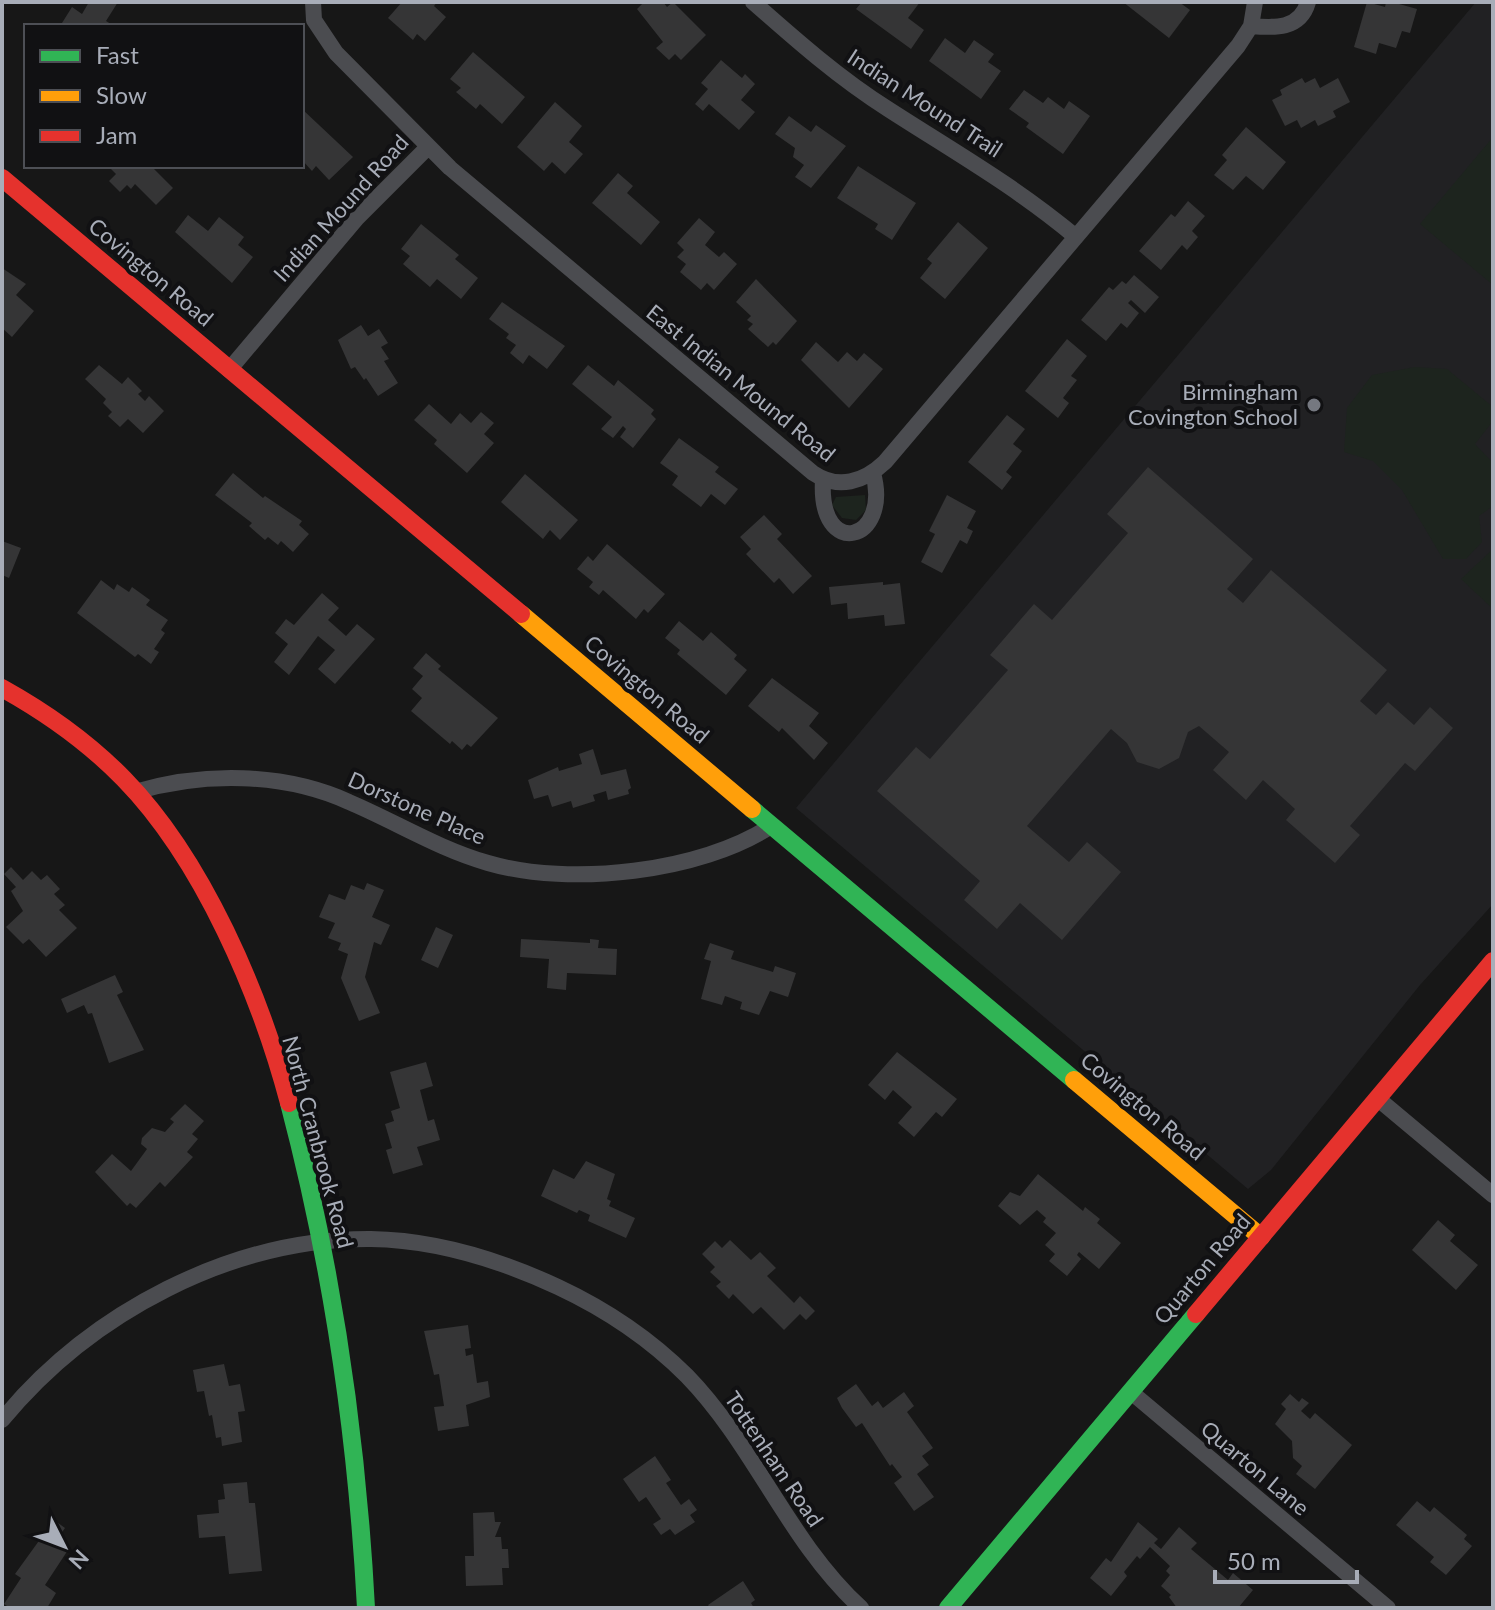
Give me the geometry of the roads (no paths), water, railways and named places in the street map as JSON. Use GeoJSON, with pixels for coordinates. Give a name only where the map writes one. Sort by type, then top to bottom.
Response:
{"type":"FeatureCollection","features":[{"type":"Feature","properties":{"kind":"street","name":"Indian Mound Road"},"geometry":{"type":"LineString","coordinates":[[229,370],[357,218],[428,147],[330,46],[314,20],[313,2]]}},
{"type":"Feature","properties":{"kind":"street","name":"Indian Mound Trail"},"geometry":{"type":"LineString","coordinates":[[753,2],[823,63],[889,110],[986,168],[1076,237]]}},
{"type":"Feature","properties":{"kind":"street"},"geometry":{"type":"LineString","coordinates":[[823,480],[822,500],[828,521],[835,529],[854,532],[868,524],[875,514],[878,500],[873,473],[1238,46],[1251,26],[1255,2]]}},
{"type":"Feature","properties":{"kind":"street"},"geometry":{"type":"LineString","coordinates":[[1251,26],[1291,24],[1302,14],[1308,2]]}},
{"type":"Feature","properties":{"kind":"street","name":"East Indian Mound Road"},"geometry":{"type":"LineString","coordinates":[[428,147],[542,248],[823,480],[846,483],[873,473]]}},
{"type":"Feature","properties":{"kind":"street","name":"Covington Road"},"geometry":{"type":"LineString","coordinates":[[2,178],[1261,1237]]}},
{"type":"Feature","properties":{"kind":"street","name":"North Cranbrook Road"},"geometry":{"type":"LineString","coordinates":[[2,688],[77,737],[135,792],[186,862],[245,981],[286,1098],[321,1241],[346,1367],[358,1457],[366,1608]]}},
{"type":"Feature","properties":{"kind":"street","name":"Dorstone Place"},"geometry":{"type":"LineString","coordinates":[[135,792],[180,781],[236,778],[282,783],[346,800],[433,843],[491,864],[551,872],[615,872],[705,856],[732,847],[771,826]]}},
{"type":"Feature","properties":{"kind":"street","name":"Quarton Road"},"geometry":{"type":"LineString","coordinates":[[948,1608],[1493,961]]}},
{"type":"Feature","properties":{"kind":"street"},"geometry":{"type":"LineString","coordinates":[[1377,1098],[1493,1195]]}},
{"type":"Feature","properties":{"kind":"street","name":"Tottenham Road"},"geometry":{"type":"LineString","coordinates":[[2,1420],[68,1352],[143,1303],[241,1259],[321,1241],[375,1239],[471,1254],[537,1277],[625,1325],[668,1359],[707,1399],[802,1541],[861,1608]]}},
{"type":"Feature","properties":{"kind":"street","name":"Quarton Lane"},"geometry":{"type":"LineString","coordinates":[[1131,1392],[1388,1608]]}},
{"type":"Feature","properties":{"kind":"place","name":"Birmingham Covington School"},"geometry":{"type":"Point","coordinates":[1314,405]}}]}
